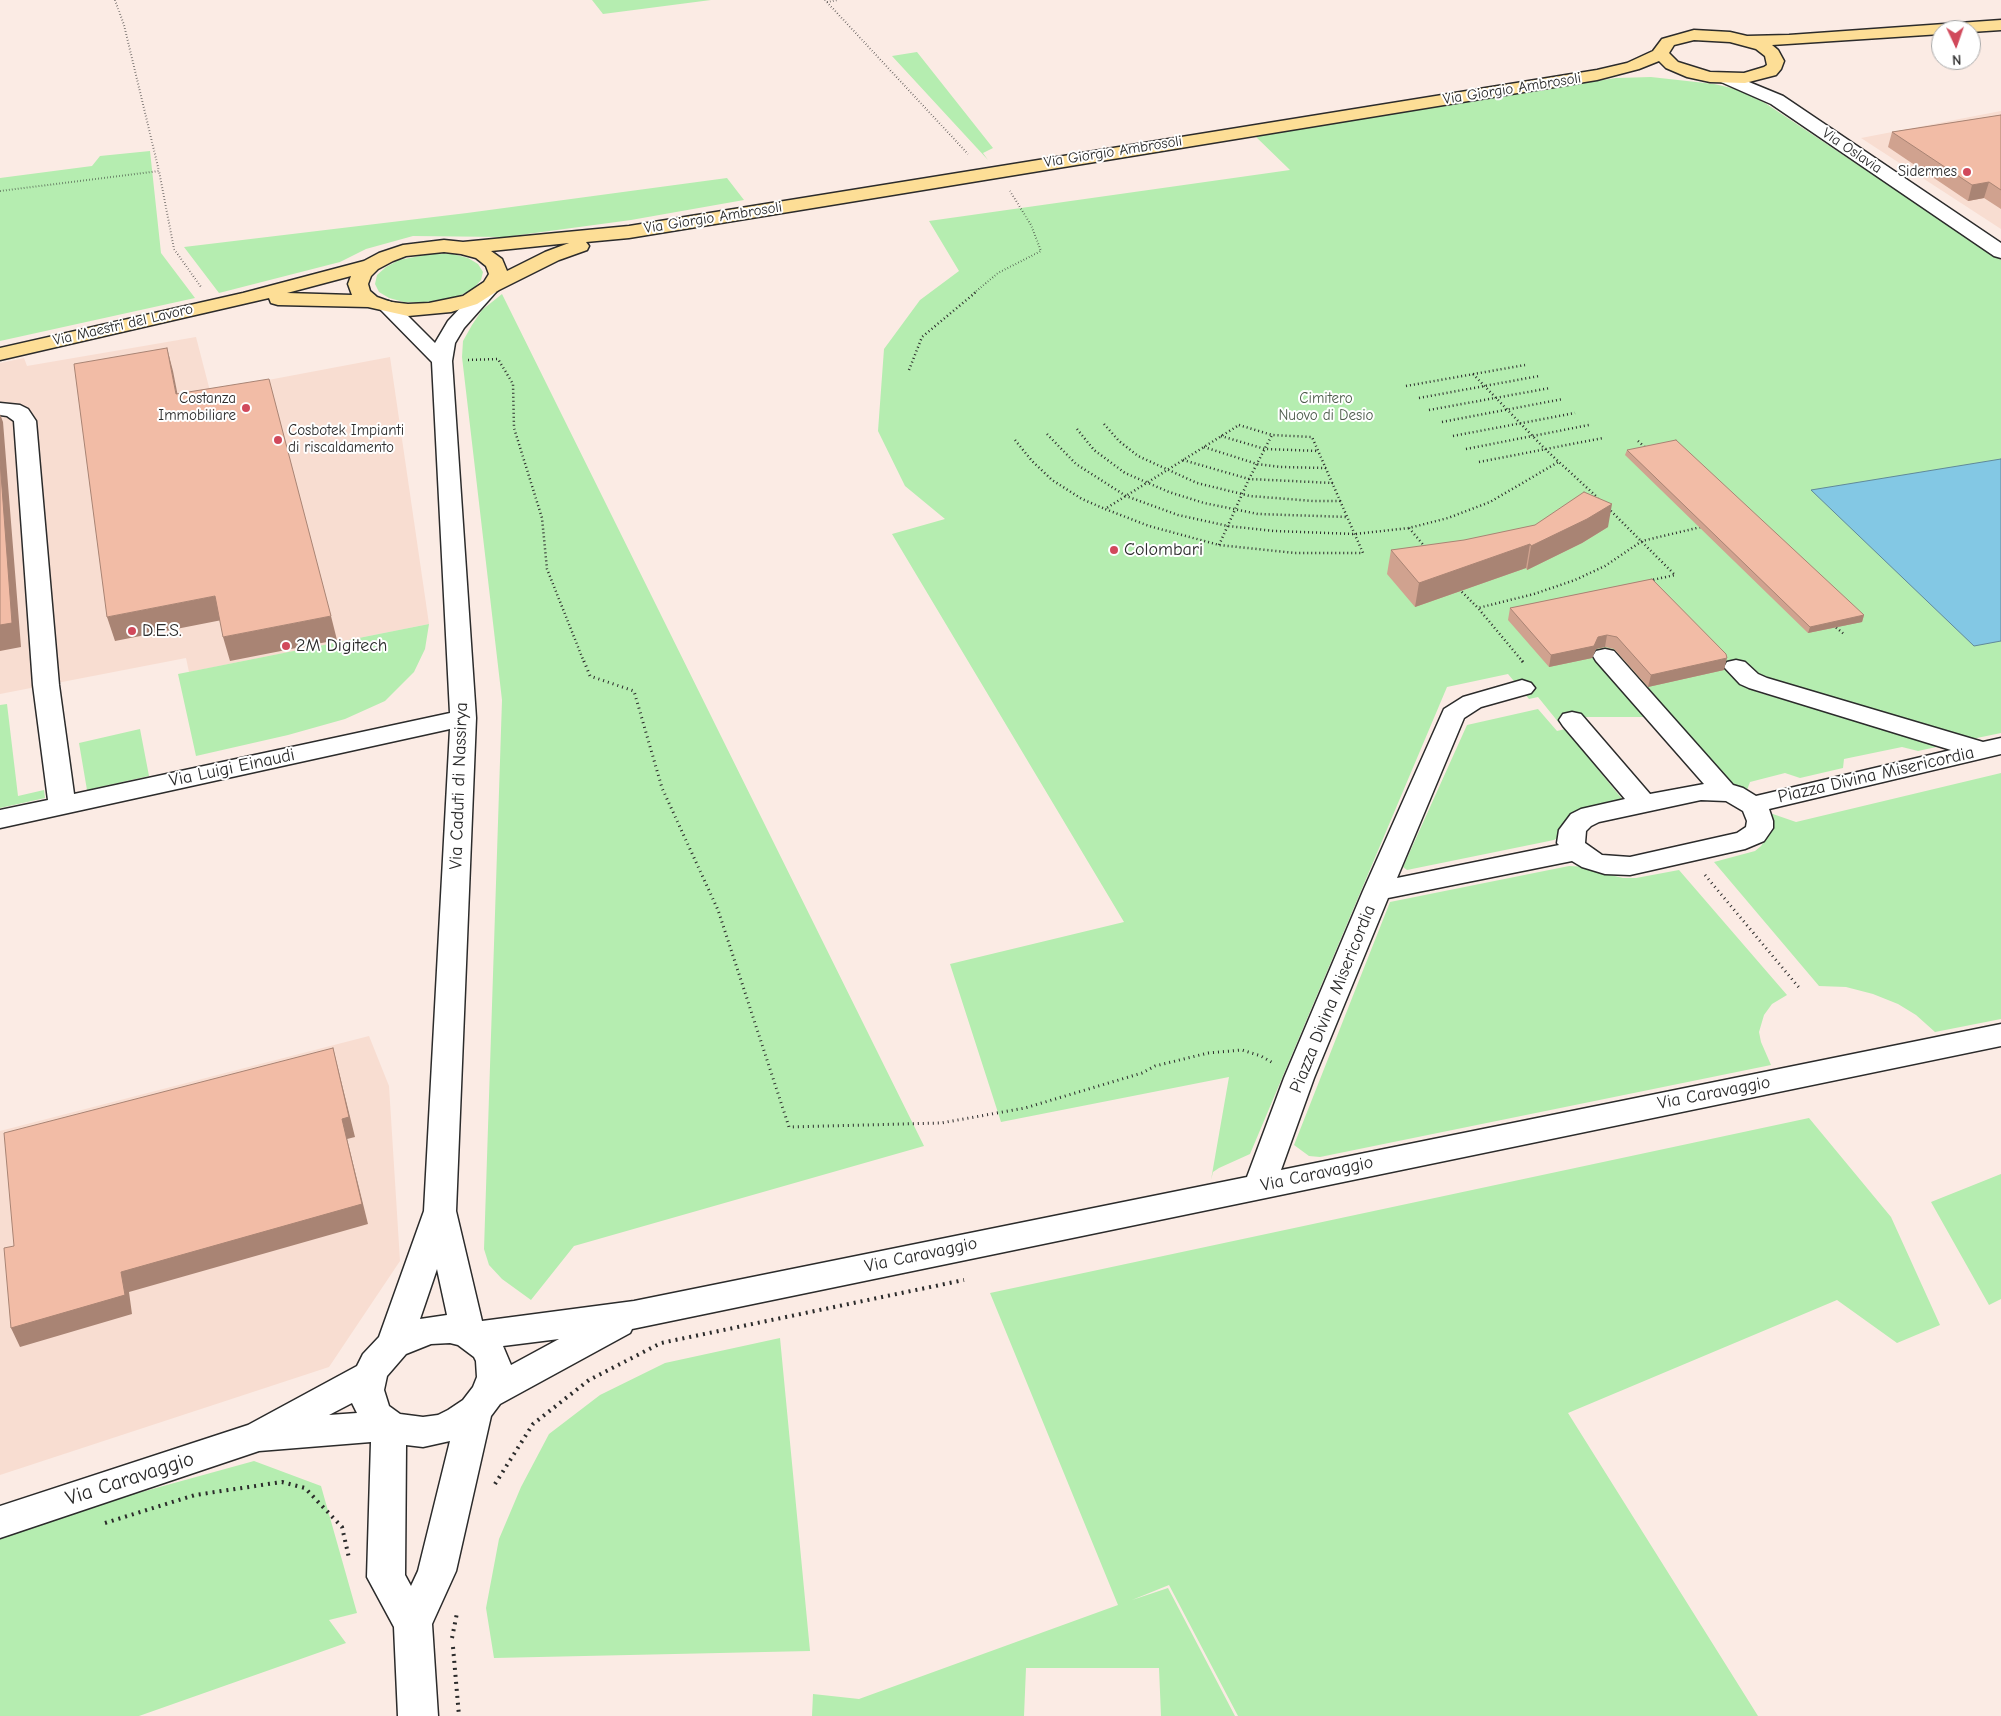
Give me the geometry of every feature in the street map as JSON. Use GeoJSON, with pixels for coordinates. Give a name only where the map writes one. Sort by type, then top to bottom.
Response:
{"type":"FeatureCollection","features":[{"type":"Feature","properties":{"kind":"main road"},"geometry":{"type":"LineString","coordinates":[[1747,40],[1838,38],[2001,25]]}},
{"type":"Feature","properties":{"kind":"main road","name":"Via Giorgio Ambrosoli"},"geometry":{"type":"LineString","coordinates":[[463,248],[629,232],[993,171],[1596,75],[1633,66],[1661,54],[1662,48],[1668,42],[1679,38],[1712,35],[1747,40]]}},
{"type":"Feature","properties":{"kind":"main road"},"geometry":{"type":"LineString","coordinates":[[1661,54],[1672,65],[1694,74],[1727,78],[1760,75],[1805,47],[1838,38]]}},
{"type":"Feature","properties":{"kind":"main road"},"geometry":{"type":"LineString","coordinates":[[1747,40],[1762,46],[1772,53],[1773,66]]}},
{"type":"Feature","properties":{"kind":"main road","name":"Via Giorgio Ambrosoli"},"geometry":{"type":"LineString","coordinates":[[1596,75],[1694,74]]}},
{"type":"Feature","properties":{"kind":"main road","name":"Via Giorgio Ambrosoli"},"geometry":{"type":"LineString","coordinates":[[379,304],[408,310],[451,306],[470,300],[552,256],[629,232]]}},
{"type":"Feature","properties":{"kind":"main road","name":"Via Maestri del Lavoro"},"geometry":{"type":"LineString","coordinates":[[0,354],[246,298],[371,265],[386,257],[417,248],[444,246],[463,248]]}},
{"type":"Feature","properties":{"kind":"main road"},"geometry":{"type":"LineString","coordinates":[[463,248],[483,254],[495,263],[499,274],[489,289]]}},
{"type":"Feature","properties":{"kind":"main road"},"geometry":{"type":"LineString","coordinates":[[371,265],[362,274],[358,284],[361,293],[379,304]]}},
{"type":"Feature","properties":{"kind":"main road","name":"Via Maestri del Lavoro"},"geometry":{"type":"LineString","coordinates":[[246,298],[379,304]]}},
{"type":"Feature","properties":{"kind":"street"},"geometry":{"type":"LineString","coordinates":[[1773,66],[1777,100]]}},
{"type":"Feature","properties":{"kind":"street","name":"Via Oslavia"},"geometry":{"type":"LineString","coordinates":[[1727,78],[1777,100],[2001,252]]}},
{"type":"Feature","properties":{"kind":"street","name":"Via Caduti di Nassirya"},"geometry":{"type":"LineString","coordinates":[[394,1344],[440,1211],[463,718],[442,361],[445,343],[455,325],[489,289]]}},
{"type":"Feature","properties":{"kind":"street"},"geometry":{"type":"LineString","coordinates":[[379,304],[442,361]]}},
{"type":"Feature","properties":{"kind":"street"},"geometry":{"type":"LineString","coordinates":[[0,409],[12,410],[20,414],[25,421],[46,685],[62,805]]}},
{"type":"Feature","properties":{"kind":"street"},"geometry":{"type":"LineString","coordinates":[[1605,656],[1719,784],[1724,792]]}},
{"type":"Feature","properties":{"kind":"street"},"geometry":{"type":"LineString","coordinates":[[1736,667],[1749,679],[1758,683],[1990,748]]}},
{"type":"Feature","properties":{"kind":"street"},"geometry":{"type":"LineString","coordinates":[[1377,891],[1452,714],[1472,702],[1525,678]]}},
{"type":"Feature","properties":{"kind":"street","name":"Via Luigi Einaudi"},"geometry":{"type":"LineString","coordinates":[[0,819],[463,718]]}},
{"type":"Feature","properties":{"kind":"street"},"geometry":{"type":"LineString","coordinates":[[1572,720],[1644,804]]}},
{"type":"Feature","properties":{"kind":"street","name":"Piazza Divina Misericordia"},"geometry":{"type":"LineString","coordinates":[[1260,1185],[1299,1078],[1377,891],[1576,851],[1592,861],[1618,867],[1630,866],[1745,840],[1754,835],[1759,828],[1758,813],[1752,805],[1990,748]]}},
{"type":"Feature","properties":{"kind":"street"},"geometry":{"type":"LineString","coordinates":[[1576,851],[1571,842],[1573,830],[1581,820],[1590,815],[1701,792],[1734,794],[1752,805]]}},
{"type":"Feature","properties":{"kind":"street","name":"Via Caravaggio"},"geometry":{"type":"LineString","coordinates":[[471,1335],[634,1315],[2001,1034]]}},
{"type":"Feature","properties":{"kind":"street","name":"Via Caduti di Nassirya"},"geometry":{"type":"LineString","coordinates":[[440,1211],[471,1335]]}},
{"type":"Feature","properties":{"kind":"street","name":"Via Caravaggio"},"geometry":{"type":"LineString","coordinates":[[482,1402],[634,1315]]}},
{"type":"Feature","properties":{"kind":"street"},"geometry":{"type":"LineString","coordinates":[[413,1624],[437,1571],[482,1402],[494,1377],[493,1361],[486,1347],[471,1335],[450,1329],[432,1330],[412,1335],[394,1344],[375,1364],[370,1376],[367,1390],[370,1404],[377,1416],[389,1425],[405,1430],[423,1432],[442,1429],[460,1421],[482,1402]]}},
{"type":"Feature","properties":{"kind":"street","name":"Via Caravaggio"},"geometry":{"type":"LineString","coordinates":[[0,1522],[259,1436],[370,1376]]}},
{"type":"Feature","properties":{"kind":"street"},"geometry":{"type":"LineString","coordinates":[[389,1425],[386,1577],[413,1624],[418,1716]]}},
{"type":"Feature","properties":{"kind":"street","name":"Via Caravaggio"},"geometry":{"type":"LineString","coordinates":[[259,1436],[389,1425]]}},
{"type":"Feature","properties":{"kind":"path"},"geometry":{"type":"LineString","coordinates":[[115,0],[124,25],[159,171],[174,249],[189,273],[216,304]]}},
{"type":"Feature","properties":{"kind":"path"},"geometry":{"type":"LineString","coordinates":[[826,1],[838,0]]}},
{"type":"Feature","properties":{"kind":"path"},"geometry":{"type":"LineString","coordinates":[[826,1],[993,171],[1031,225],[1041,251],[998,273],[922,337],[909,370]]}},
{"type":"Feature","properties":{"kind":"path"},"geometry":{"type":"LineString","coordinates":[[0,191],[159,171]]}},
{"type":"Feature","properties":{"kind":"path"},"geometry":{"type":"LineString","coordinates":[[442,361],[498,359],[513,384],[514,428],[542,518],[547,569],[590,676],[634,691],[662,788],[718,910],[789,1127],[941,1123],[996,1114],[1025,1108],[1142,1073],[1155,1066],[1208,1052],[1242,1050],[1261,1056],[1299,1078]]}},
{"type":"Feature","properties":{"kind":"path"},"geometry":{"type":"LineString","coordinates":[[1406,386],[1525,365]]}},
{"type":"Feature","properties":{"kind":"path"},"geometry":{"type":"LineString","coordinates":[[1473,374],[1545,449],[1560,460],[1601,501]]}},
{"type":"Feature","properties":{"kind":"path"},"geometry":{"type":"LineString","coordinates":[[1419,398],[1539,376]]}},
{"type":"Feature","properties":{"kind":"path"},"geometry":{"type":"LineString","coordinates":[[1429,410],[1550,388]]}},
{"type":"Feature","properties":{"kind":"path"},"geometry":{"type":"LineString","coordinates":[[1442,422],[1563,400]]}},
{"type":"Feature","properties":{"kind":"path"},"geometry":{"type":"LineString","coordinates":[[1453,436],[1576,413]]}},
{"type":"Feature","properties":{"kind":"path"},"geometry":{"type":"LineString","coordinates":[[1104,424],[1119,441],[1138,456],[1196,482],[1242,494],[1294,500],[1340,501]]}},
{"type":"Feature","properties":{"kind":"path"},"geometry":{"type":"LineString","coordinates":[[1015,440],[1032,461],[1052,480],[1082,499],[1105,509],[1148,526],[1220,545],[1296,553],[1363,553],[1312,437],[1272,435],[1239,425],[1105,509]]}},
{"type":"Feature","properties":{"kind":"path"},"geometry":{"type":"LineString","coordinates":[[1466,448],[1589,425]]}},
{"type":"Feature","properties":{"kind":"path"},"geometry":{"type":"LineString","coordinates":[[1077,429],[1094,450],[1125,472],[1146,484],[1204,503],[1236,510],[1289,516],[1348,517]]}},
{"type":"Feature","properties":{"kind":"path"},"geometry":{"type":"LineString","coordinates":[[1048,434],[1083,469],[1126,496],[1178,515],[1228,526],[1274,531],[1355,534],[1409,528],[1448,518],[1490,502],[1560,460]]}},
{"type":"Feature","properties":{"kind":"path"},"geometry":{"type":"LineString","coordinates":[[1220,545],[1249,478],[1272,435]]}},
{"type":"Feature","properties":{"kind":"path"},"geometry":{"type":"LineString","coordinates":[[1221,436],[1264,449],[1319,452]]}},
{"type":"Feature","properties":{"kind":"path"},"geometry":{"type":"LineString","coordinates":[[1479,462],[1603,438]]}},
{"type":"Feature","properties":{"kind":"path"},"geometry":{"type":"LineString","coordinates":[[1638,441],[1653,454]]}},
{"type":"Feature","properties":{"kind":"path"},"geometry":{"type":"LineString","coordinates":[[1204,447],[1257,464],[1281,467],[1326,468]]}},
{"type":"Feature","properties":{"kind":"path"},"geometry":{"type":"LineString","coordinates":[[1182,460],[1231,475],[1249,478],[1305,483],[1333,483]]}},
{"type":"Feature","properties":{"kind":"path"},"geometry":{"type":"LineString","coordinates":[[1608,508],[1675,575],[1652,580],[1659,587]]}},
{"type":"Feature","properties":{"kind":"path"},"geometry":{"type":"LineString","coordinates":[[1478,608],[1534,594],[1575,580],[1605,566],[1642,541],[1706,526]]}},
{"type":"Feature","properties":{"kind":"path"},"geometry":{"type":"LineString","coordinates":[[1409,528],[1431,554]]}},
{"type":"Feature","properties":{"kind":"path"},"geometry":{"type":"LineString","coordinates":[[1457,586],[1478,608],[1525,678]]}},
{"type":"Feature","properties":{"kind":"path"},"geometry":{"type":"LineString","coordinates":[[1830,621],[1844,634]]}},
{"type":"Feature","properties":{"kind":"path"},"geometry":{"type":"LineString","coordinates":[[1687,853],[1801,990]]}},
{"type":"Feature","properties":{"kind":"path"},"geometry":{"type":"LineString","coordinates":[[494,1488],[497,1479],[533,1424],[589,1380],[661,1344],[974,1278]]}},
{"type":"Feature","properties":{"kind":"path"},"geometry":{"type":"LineString","coordinates":[[99,1525],[194,1495],[282,1482],[305,1488],[342,1527],[350,1565]]}},
{"type":"Feature","properties":{"kind":"path"},"geometry":{"type":"LineString","coordinates":[[459,1608],[452,1636],[460,1716]]}},
{"type":"Feature","properties":{"kind":"shaded area"},"geometry":{"type":"Polygon","coordinates":[[[2001,111],[2001,229],[1861,138],[2001,111]]]}},
{"type":"Feature","properties":{"kind":"shaded area"},"geometry":{"type":"Polygon","coordinates":[[[196,337],[210,391],[390,357],[429,624],[189,672],[186,658],[0,694],[0,363],[24,358],[27,366],[196,337]]]}},
{"type":"Feature","properties":{"kind":"shaded area"},"geometry":{"type":"Polygon","coordinates":[[[369,1036],[389,1086],[400,1261],[329,1367],[0,1475],[0,1131],[369,1036]]]}},
{"type":"Feature","properties":{"kind":"green space"},"geometry":{"type":"Polygon","coordinates":[[[592,0],[711,0],[603,14],[592,0]]]}},
{"type":"Feature","properties":{"kind":"green space"},"geometry":{"type":"Polygon","coordinates":[[[917,52],[993,148],[983,153],[988,160],[892,56],[917,52]]]}},
{"type":"Feature","properties":{"kind":"green space","name":"Cimitero Nuovo di Desio"},"geometry":{"type":"Polygon","coordinates":[[[1651,77],[1714,84],[1736,89],[1765,103],[2001,260],[2001,733],[1972,739],[1727,670],[1743,685],[1757,692],[1941,746],[1918,751],[1902,747],[1844,759],[1843,768],[1800,778],[1785,773],[1750,782],[1747,790],[1733,791],[1624,692],[1645,717],[1586,717],[1559,723],[1538,697],[1529,699],[1508,674],[1447,687],[1250,1154],[1213,1172],[1211,1180],[1229,1077],[1001,1122],[950,964],[1124,922],[892,534],[945,519],[905,486],[878,431],[884,349],[920,300],[959,271],[929,221],[1290,170],[1254,135],[1616,78],[1651,77]]]}},
{"type":"Feature","properties":{"kind":"green space"},"geometry":{"type":"Polygon","coordinates":[[[150,151],[161,253],[195,298],[0,341],[0,178],[92,166],[100,156],[150,151]]]}},
{"type":"Feature","properties":{"kind":"green space"},"geometry":{"type":"Polygon","coordinates":[[[727,178],[744,200],[631,220],[505,237],[413,236],[366,249],[340,262],[219,293],[184,247],[467,213],[727,178]]]}},
{"type":"Feature","properties":{"kind":"green space"},"geometry":{"type":"Polygon","coordinates":[[[435,253],[453,254],[468,258],[478,264],[483,272],[481,280],[473,289],[459,296],[422,303],[404,302],[389,298],[379,292],[375,284],[377,275],[386,267],[399,260],[435,253]]]}},
{"type":"Feature","properties":{"kind":"green space"},"geometry":{"type":"Polygon","coordinates":[[[502,294],[924,1146],[574,1246],[531,1300],[502,1279],[489,1265],[484,1249],[502,700],[462,357],[463,341],[472,325],[482,310],[502,294]]]}},
{"type":"Feature","properties":{"kind":"green space"},"geometry":{"type":"Polygon","coordinates":[[[429,624],[425,649],[414,672],[385,701],[345,719],[288,735],[196,756],[178,674],[429,624]]]}},
{"type":"Feature","properties":{"kind":"green space"},"geometry":{"type":"Polygon","coordinates":[[[7,704],[18,796],[44,790],[45,798],[0,808],[0,705],[7,704]]]}},
{"type":"Feature","properties":{"kind":"green space"},"geometry":{"type":"Polygon","coordinates":[[[1538,709],[1557,731],[1565,729],[1623,800],[1577,812],[1568,818],[1564,834],[1554,840],[1407,870],[1403,867],[1467,725],[1538,709]]]}},
{"type":"Feature","properties":{"kind":"green space"},"geometry":{"type":"Polygon","coordinates":[[[140,729],[149,776],[87,790],[79,743],[140,729]]]}},
{"type":"Feature","properties":{"kind":"green space"},"geometry":{"type":"Polygon","coordinates":[[[2001,773],[2001,1019],[1935,1032],[1916,1015],[1898,1004],[1873,994],[1846,987],[1819,986],[1714,862],[1755,851],[1761,846],[1770,833],[1771,827],[1767,812],[1796,822],[2001,773]]]}},
{"type":"Feature","properties":{"kind":"green space"},"geometry":{"type":"Polygon","coordinates":[[[1569,866],[1589,867],[1602,873],[1623,878],[1636,878],[1679,870],[1787,995],[1772,1004],[1764,1015],[1759,1032],[1761,1042],[1771,1065],[1320,1157],[1309,1156],[1294,1145],[1390,902],[1569,866]]]}},
{"type":"Feature","properties":{"kind":"green space"},"geometry":{"type":"Polygon","coordinates":[[[1809,1118],[1891,1217],[1940,1325],[1897,1343],[1837,1300],[1568,1413],[1758,1716],[1238,1716],[1169,1585],[1132,1600],[1168,1588],[1235,1716],[1161,1716],[1159,1668],[1026,1668],[1024,1716],[812,1716],[813,1694],[859,1699],[1118,1605],[990,1293],[1809,1118]]]}},
{"type":"Feature","properties":{"kind":"green space"},"geometry":{"type":"Polygon","coordinates":[[[2001,1174],[2001,1299],[1989,1305],[1931,1202],[2001,1174]]]}},
{"type":"Feature","properties":{"kind":"green space"},"geometry":{"type":"Polygon","coordinates":[[[780,1338],[810,1651],[494,1658],[486,1608],[499,1539],[521,1487],[549,1434],[600,1395],[665,1363],[780,1338]]]}},
{"type":"Feature","properties":{"kind":"green space"},"geometry":{"type":"Polygon","coordinates":[[[254,1461],[321,1486],[357,1613],[329,1620],[346,1643],[139,1716],[0,1716],[0,1531],[254,1461]]]}},
{"type":"Feature","properties":{"kind":"water"},"geometry":{"type":"Polygon","coordinates":[[[2001,459],[2001,641],[1974,646],[1811,490],[2001,459]]]}},
{"type":"Feature","properties":{"kind":"building"},"geometry":{"type":"Polygon","coordinates":[[[2001,115],[2001,190],[1989,182],[1972,185],[1892,132],[2001,115]]]}},
{"type":"Feature","properties":{"kind":"building"},"geometry":{"type":"Polygon","coordinates":[[[167,348],[176,394],[269,379],[331,616],[223,637],[215,596],[107,617],[74,364],[167,348]]]}},
{"type":"Feature","properties":{"kind":"building"},"geometry":{"type":"Polygon","coordinates":[[[1676,440],[1864,615],[1810,627],[1627,450],[1676,440]]]}},
{"type":"Feature","properties":{"kind":"building"},"geometry":{"type":"Polygon","coordinates":[[[0,461],[12,623],[0,625],[0,461]]]}},
{"type":"Feature","properties":{"kind":"building"},"geometry":{"type":"Polygon","coordinates":[[[1584,492],[1612,504],[1587,519],[1531,546],[1530,544],[1419,583],[1391,550],[1464,540],[1535,525],[1584,492]]]}},
{"type":"Feature","properties":{"kind":"building"},"geometry":{"type":"Polygon","coordinates":[[[1652,579],[1726,654],[1727,658],[1651,675],[1617,637],[1607,635],[1598,637],[1594,646],[1551,655],[1510,608],[1652,579]]]}},
{"type":"Feature","properties":{"kind":"building"},"geometry":{"type":"Polygon","coordinates":[[[333,1048],[349,1117],[342,1119],[362,1204],[121,1272],[125,1295],[11,1328],[4,1248],[14,1246],[4,1133],[333,1048]]]}},
{"type":"Feature","properties":{"kind":"place","name":"Sidermes"},"geometry":{"type":"Point","coordinates":[1967,172]}},
{"type":"Feature","properties":{"kind":"place","name":"Costanza Immobiliare"},"geometry":{"type":"Point","coordinates":[246,408]}},
{"type":"Feature","properties":{"kind":"place","name":"Cosbotek Impianti di riscaldamento"},"geometry":{"type":"Point","coordinates":[278,440]}},
{"type":"Feature","properties":{"kind":"place","name":"Colombari"},"geometry":{"type":"Point","coordinates":[1114,550]}},
{"type":"Feature","properties":{"kind":"place","name":"D.E.S."},"geometry":{"type":"Point","coordinates":[132,631]}},
{"type":"Feature","properties":{"kind":"place","name":"2M Digitech"},"geometry":{"type":"Point","coordinates":[286,646]}}]}
